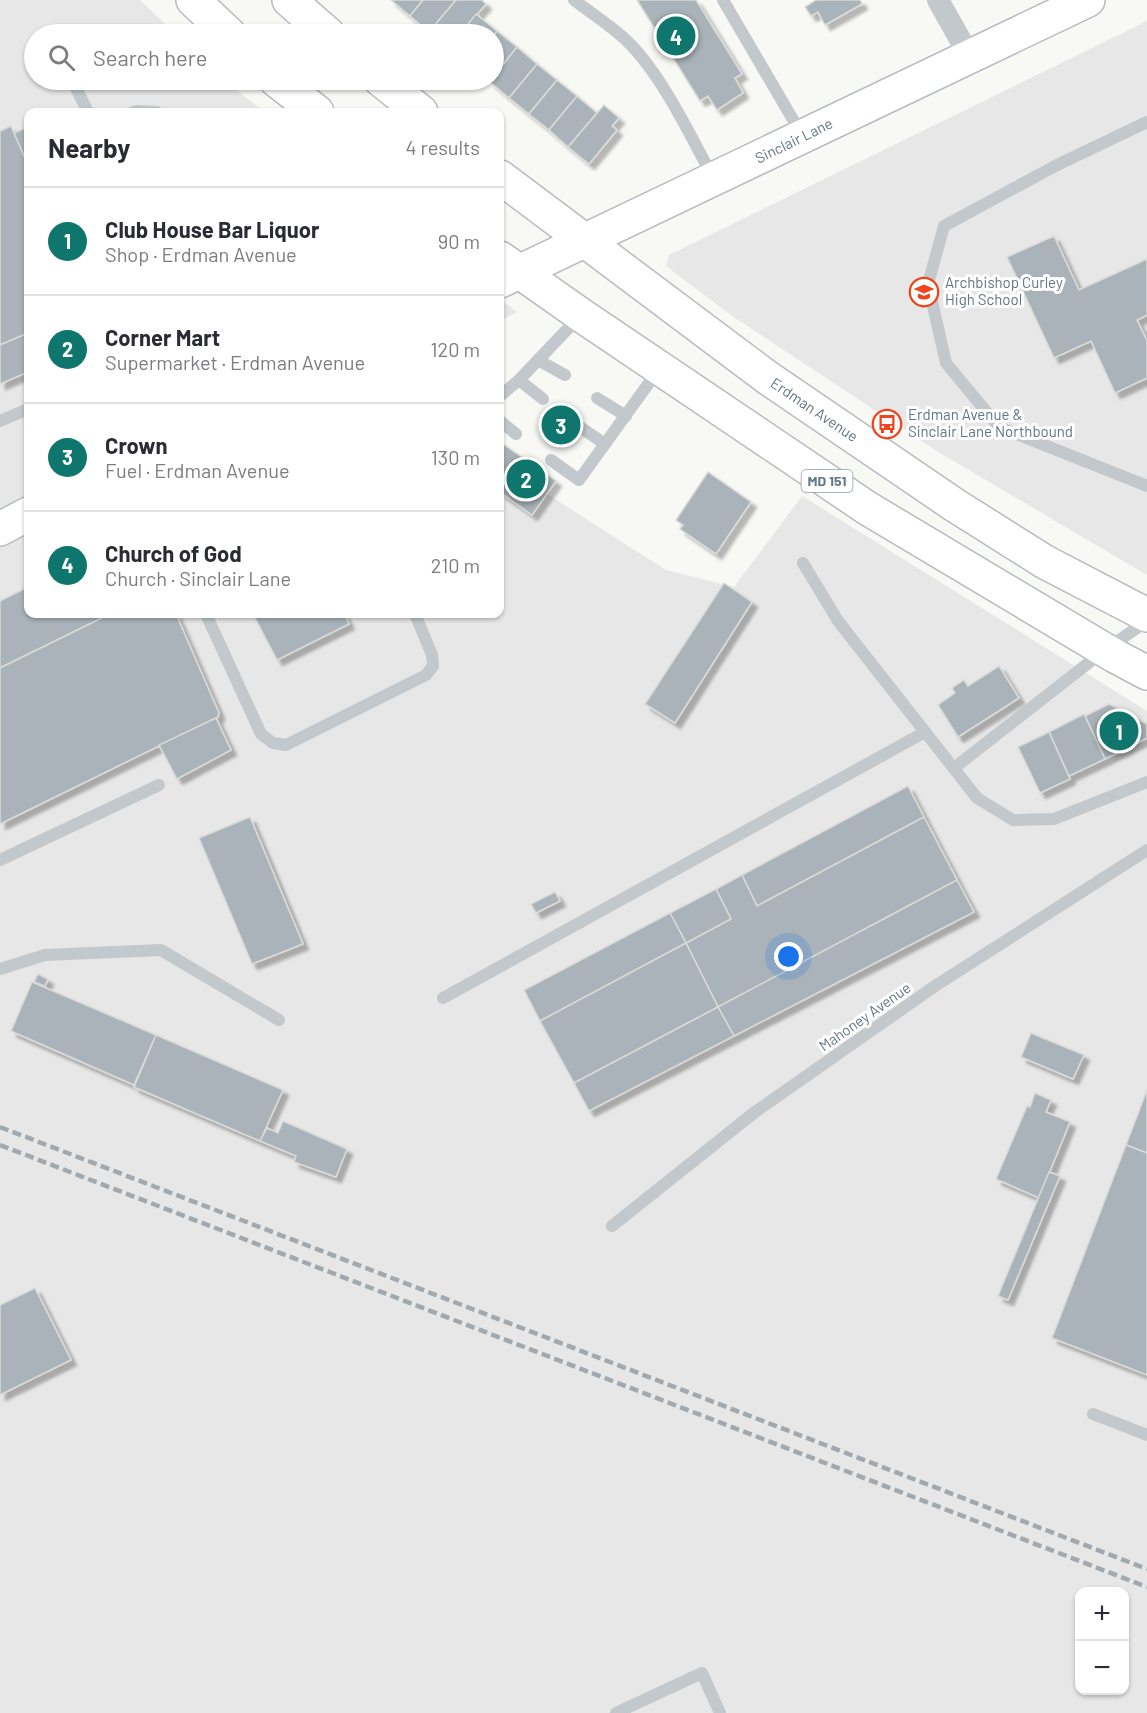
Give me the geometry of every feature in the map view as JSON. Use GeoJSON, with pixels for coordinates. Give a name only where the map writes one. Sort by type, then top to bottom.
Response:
{"type":"FeatureCollection","features":[{"type":"Feature","properties":{"kind":"main road"},"geometry":{"type":"LineString","coordinates":[[193,0],[218,24]]}},
{"type":"Feature","properties":{"kind":"main road"},"geometry":{"type":"LineString","coordinates":[[289,0],[317,24]]}},
{"type":"Feature","properties":{"kind":"main road","name":"Sinclair Lane"},"geometry":{"type":"LineString","coordinates":[[506,270],[584,240],[1088,0]]}},
{"type":"Feature","properties":{"kind":"main road"},"geometry":{"type":"LineString","coordinates":[[289,90],[312,108]]}},
{"type":"Feature","properties":{"kind":"main road"},"geometry":{"type":"LineString","coordinates":[[394,90],[416,108]]}},
{"type":"Feature","properties":{"kind":"main road","name":"Erdman Avenue"},"geometry":{"type":"LineString","coordinates":[[504,180],[768,378],[953,504],[1045,562],[1147,615]]}},
{"type":"Feature","properties":{"kind":"main road","name":"MD 151"},"geometry":{"type":"LineString","coordinates":[[506,270],[581,315],[867,508],[1147,673]]}},
{"type":"Feature","properties":{"kind":"main road"},"geometry":{"type":"LineString","coordinates":[[0,528],[24,516]]}},
{"type":"Feature","properties":{"kind":"street"},"geometry":{"type":"LineString","coordinates":[[938,0],[970,57]]}},
{"type":"Feature","properties":{"kind":"lane"},"geometry":{"type":"LineString","coordinates":[[574,0],[627,40],[682,121],[714,179]]}},
{"type":"Feature","properties":{"kind":"lane"},"geometry":{"type":"LineString","coordinates":[[723,0],[802,136]]}},
{"type":"Feature","properties":{"kind":"lane"},"geometry":{"type":"LineString","coordinates":[[77,90],[86,108]]}},
{"type":"Feature","properties":{"kind":"lane"},"geometry":{"type":"LineString","coordinates":[[1147,122],[1057,165],[944,226],[928,284],[946,363],[999,427],[1147,486]]}},
{"type":"Feature","properties":{"kind":"lane"},"geometry":{"type":"LineString","coordinates":[[504,388],[519,380],[581,315]]}},
{"type":"Feature","properties":{"kind":"lane"},"geometry":{"type":"LineString","coordinates":[[538,360],[565,375]]}},
{"type":"Feature","properties":{"kind":"lane"},"geometry":{"type":"LineString","coordinates":[[550,460],[579,480],[660,368]]}},
{"type":"Feature","properties":{"kind":"lane"},"geometry":{"type":"LineString","coordinates":[[519,380],[543,399]]}},
{"type":"Feature","properties":{"kind":"lane"},"geometry":{"type":"LineString","coordinates":[[597,398],[626,416]]}},
{"type":"Feature","properties":{"kind":"lane"},"geometry":{"type":"LineString","coordinates":[[0,421],[24,411]]}},
{"type":"Feature","properties":{"kind":"lane"},"geometry":{"type":"LineString","coordinates":[[574,423],[605,444]]}},
{"type":"Feature","properties":{"kind":"lane"},"geometry":{"type":"LineString","coordinates":[[504,424],[516,434]]}},
{"type":"Feature","properties":{"kind":"lane"},"geometry":{"type":"LineString","coordinates":[[802,563],[837,621],[977,798],[1013,820],[1054,819],[1147,782]]}},
{"type":"Feature","properties":{"kind":"lane"},"geometry":{"type":"LineString","coordinates":[[208,618],[261,734],[273,742],[286,745],[426,675],[433,666],[421,618]]}},
{"type":"Feature","properties":{"kind":"lane"},"geometry":{"type":"LineString","coordinates":[[954,768],[1105,650],[1147,621]]}},
{"type":"Feature","properties":{"kind":"lane"},"geometry":{"type":"LineString","coordinates":[[443,999],[925,732]]}},
{"type":"Feature","properties":{"kind":"lane"},"geometry":{"type":"LineString","coordinates":[[0,860],[159,785]]}},
{"type":"Feature","properties":{"kind":"lane","name":"Mahoney Avenue"},"geometry":{"type":"LineString","coordinates":[[612,1226],[774,1098],[935,986],[1147,850]]}},
{"type":"Feature","properties":{"kind":"lane"},"geometry":{"type":"LineString","coordinates":[[0,969],[45,955],[161,950],[279,1020]]}},
{"type":"Feature","properties":{"kind":"lane"},"geometry":{"type":"LineString","coordinates":[[1093,1414],[1147,1436]]}},
{"type":"Feature","properties":{"kind":"lane"},"geometry":{"type":"LineString","coordinates":[[616,1713],[702,1673],[720,1713]]}},
{"type":"Feature","properties":{"kind":"shaded area"},"geometry":{"type":"Polygon","coordinates":[[[0,0],[140,0],[165,24],[24,24],[24,90],[236,90],[259,108],[24,108],[24,618],[504,618],[504,467],[666,570],[734,587],[802,496],[1147,711],[1147,1713],[0,1713],[0,0]]]}},
{"type":"Feature","properties":{"kind":"shaded area","name":"Archbishop Curley High School"},"geometry":{"type":"Polygon","coordinates":[[[1147,21],[1147,575],[940,453],[735,318],[666,266],[669,255],[1147,21]]]}},
{"type":"Feature","properties":{"kind":"shaded area"},"geometry":{"type":"Polygon","coordinates":[[[504,302],[517,312],[504,319],[504,302]]]}},
{"type":"Feature","properties":{"kind":"building"},"geometry":{"type":"Polygon","coordinates":[[[391,0],[423,0],[410,16],[391,0]]]}},
{"type":"Feature","properties":{"kind":"building"},"geometry":{"type":"Polygon","coordinates":[[[423,0],[456,0],[436,24],[420,24],[410,16],[423,0]]]}},
{"type":"Feature","properties":{"kind":"building"},"geometry":{"type":"Polygon","coordinates":[[[456,0],[482,0],[486,4],[469,24],[436,24],[456,0]]]}},
{"type":"Feature","properties":{"kind":"building"},"geometry":{"type":"Polygon","coordinates":[[[637,0],[696,0],[742,74],[735,78],[743,93],[717,110],[708,96],[700,101],[637,0]]]}},
{"type":"Feature","properties":{"kind":"building"},"geometry":{"type":"Polygon","coordinates":[[[816,0],[860,0],[862,4],[825,25],[818,12],[811,16],[805,7],[816,0]]]}},
{"type":"Feature","properties":{"kind":"building"},"geometry":{"type":"Polygon","coordinates":[[[476,14],[488,24],[468,24],[476,14]]]}},
{"type":"Feature","properties":{"kind":"building"},"geometry":{"type":"Polygon","coordinates":[[[504,37],[517,47],[504,63],[504,37]]]}},
{"type":"Feature","properties":{"kind":"building"},"geometry":{"type":"Polygon","coordinates":[[[517,47],[537,64],[509,98],[500,90],[504,90],[504,63],[517,47]]]}},
{"type":"Feature","properties":{"kind":"building"},"geometry":{"type":"Polygon","coordinates":[[[537,64],[557,80],[529,114],[509,98],[537,64]]]}},
{"type":"Feature","properties":{"kind":"building"},"geometry":{"type":"Polygon","coordinates":[[[557,80],[577,96],[549,130],[529,114],[557,80]]]}},
{"type":"Feature","properties":{"kind":"building"},"geometry":{"type":"Polygon","coordinates":[[[577,96],[597,113],[568,147],[549,130],[577,96]]]}},
{"type":"Feature","properties":{"kind":"building"},"geometry":{"type":"Polygon","coordinates":[[[604,105],[619,118],[612,126],[617,130],[589,164],[568,147],[604,105]]]}},
{"type":"Feature","properties":{"kind":"building"},"geometry":{"type":"Polygon","coordinates":[[[11,126],[24,156],[24,335],[0,345],[0,131],[11,126]]]}},
{"type":"Feature","properties":{"kind":"building"},"geometry":{"type":"Polygon","coordinates":[[[24,129],[24,156],[14,133],[24,129]]]}},
{"type":"Feature","properties":{"kind":"building"},"geometry":{"type":"Polygon","coordinates":[[[1054,236],[1079,290],[1147,259],[1147,315],[1137,320],[1147,341],[1147,378],[1115,393],[1091,341],[1054,358],[1007,257],[1054,236]]]}},
{"type":"Feature","properties":{"kind":"building"},"geometry":{"type":"Polygon","coordinates":[[[24,335],[24,374],[0,384],[0,345],[24,335]]]}},
{"type":"Feature","properties":{"kind":"building"},"geometry":{"type":"Polygon","coordinates":[[[504,445],[556,481],[532,515],[504,495],[504,445]]]}},
{"type":"Feature","properties":{"kind":"building"},"geometry":{"type":"Polygon","coordinates":[[[708,472],[751,502],[716,554],[680,529],[683,525],[676,520],[708,472]]]}},
{"type":"Feature","properties":{"kind":"building"},"geometry":{"type":"Polygon","coordinates":[[[724,583],[752,602],[675,723],[645,704],[724,583]]]}},
{"type":"Feature","properties":{"kind":"building"},"geometry":{"type":"Polygon","coordinates":[[[24,589],[24,618],[102,618],[0,668],[0,601],[24,589]]]}},
{"type":"Feature","properties":{"kind":"building"},"geometry":{"type":"Polygon","coordinates":[[[102,618],[178,618],[219,713],[218,717],[0,824],[0,668],[102,618]]]}},
{"type":"Feature","properties":{"kind":"building"},"geometry":{"type":"Polygon","coordinates":[[[255,618],[346,618],[349,624],[277,660],[255,618]]]}},
{"type":"Feature","properties":{"kind":"building"},"geometry":{"type":"Polygon","coordinates":[[[999,666],[1019,698],[958,737],[938,705],[955,693],[952,688],[964,680],[968,686],[999,666]]]}},
{"type":"Feature","properties":{"kind":"building"},"geometry":{"type":"Polygon","coordinates":[[[1109,704],[1147,724],[1147,738],[1105,759],[1085,716],[1109,704]]]}},
{"type":"Feature","properties":{"kind":"building"},"geometry":{"type":"Polygon","coordinates":[[[1084,714],[1105,759],[1069,776],[1049,732],[1084,714]]]}},
{"type":"Feature","properties":{"kind":"building"},"geometry":{"type":"Polygon","coordinates":[[[216,718],[231,750],[177,779],[159,745],[216,718]]]}},
{"type":"Feature","properties":{"kind":"building"},"geometry":{"type":"Polygon","coordinates":[[[1049,732],[1070,779],[1040,793],[1018,747],[1049,732]]]}},
{"type":"Feature","properties":{"kind":"building"},"geometry":{"type":"Polygon","coordinates":[[[908,786],[924,817],[757,906],[742,875],[908,786]]]}},
{"type":"Feature","properties":{"kind":"building"},"geometry":{"type":"Polygon","coordinates":[[[250,817],[303,944],[252,964],[199,838],[250,817]]]}},
{"type":"Feature","properties":{"kind":"building"},"geometry":{"type":"Polygon","coordinates":[[[924,817],[957,880],[718,1007],[686,943],[731,919],[716,889],[742,875],[757,906],[924,817]]]}},
{"type":"Feature","properties":{"kind":"building"},"geometry":{"type":"Polygon","coordinates":[[[957,880],[974,912],[734,1036],[718,1007],[957,880]]]}},
{"type":"Feature","properties":{"kind":"building"},"geometry":{"type":"Polygon","coordinates":[[[716,889],[731,919],[686,943],[670,913],[716,889]]]}},
{"type":"Feature","properties":{"kind":"building"},"geometry":{"type":"Polygon","coordinates":[[[555,892],[560,901],[536,913],[531,904],[555,892]]]}},
{"type":"Feature","properties":{"kind":"building"},"geometry":{"type":"Polygon","coordinates":[[[670,913],[686,943],[540,1021],[524,990],[670,913]]]}},
{"type":"Feature","properties":{"kind":"building"},"geometry":{"type":"Polygon","coordinates":[[[686,943],[718,1007],[574,1083],[540,1021],[686,943]]]}},
{"type":"Feature","properties":{"kind":"building"},"geometry":{"type":"Polygon","coordinates":[[[38,974],[48,979],[45,986],[34,982],[38,974]]]}},
{"type":"Feature","properties":{"kind":"building"},"geometry":{"type":"Polygon","coordinates":[[[32,982],[156,1035],[134,1085],[11,1031],[32,982]]]}},
{"type":"Feature","properties":{"kind":"building"},"geometry":{"type":"Polygon","coordinates":[[[718,1007],[734,1036],[589,1111],[574,1083],[718,1007]]]}},
{"type":"Feature","properties":{"kind":"building"},"geometry":{"type":"Polygon","coordinates":[[[1031,1033],[1084,1055],[1073,1079],[1021,1057],[1031,1033]]]}},
{"type":"Feature","properties":{"kind":"building"},"geometry":{"type":"Polygon","coordinates":[[[156,1035],[283,1090],[260,1141],[134,1087],[156,1035]]]}},
{"type":"Feature","properties":{"kind":"building"},"geometry":{"type":"Polygon","coordinates":[[[1147,1090],[1147,1153],[1126,1145],[1147,1090]]]}},
{"type":"Feature","properties":{"kind":"building"},"geometry":{"type":"Polygon","coordinates":[[[1035,1093],[1051,1100],[1046,1112],[1070,1122],[1039,1198],[996,1179],[1027,1106],[1030,1107],[1035,1093]]]}},
{"type":"Feature","properties":{"kind":"building"},"geometry":{"type":"Polygon","coordinates":[[[283,1121],[347,1149],[336,1177],[294,1162],[296,1156],[260,1141],[267,1128],[278,1133],[283,1121]]]}},
{"type":"Feature","properties":{"kind":"building"},"geometry":{"type":"Polygon","coordinates":[[[1126,1145],[1147,1153],[1147,1375],[1052,1338],[1126,1145]]]}},
{"type":"Feature","properties":{"kind":"building"},"geometry":{"type":"Polygon","coordinates":[[[1049,1172],[1060,1176],[1008,1300],[998,1296],[1049,1172]]]}},
{"type":"Feature","properties":{"kind":"building"},"geometry":{"type":"Polygon","coordinates":[[[35,1288],[71,1360],[0,1395],[0,1305],[35,1288]]]}},
{"type":"Feature","properties":{"kind":"railway"},"geometry":{"type":"LineString","coordinates":[[0,1127],[1147,1569]]}},
{"type":"Feature","properties":{"kind":"railway"},"geometry":{"type":"LineString","coordinates":[[0,1145],[1147,1587]]}},
{"type":"Feature","properties":{"kind":"place","name":"Church of God"},"geometry":{"type":"Point","coordinates":[676,36]}},
{"type":"Feature","properties":{"kind":"place","name":"Archbishop Curley High School"},"geometry":{"type":"Point","coordinates":[924,292]}},
{"type":"Feature","properties":{"kind":"place","name":"Erdman Avenue & Sinclair Lane Northbound"},"geometry":{"type":"Point","coordinates":[887,424]}},
{"type":"Feature","properties":{"kind":"place","name":"Crown"},"geometry":{"type":"Point","coordinates":[561,425]}},
{"type":"Feature","properties":{"kind":"place","name":"Corner Mart"},"geometry":{"type":"Point","coordinates":[526,479]}},
{"type":"Feature","properties":{"kind":"place","name":"Club House Bar Liquor"},"geometry":{"type":"Point","coordinates":[1119,731]}}]}
